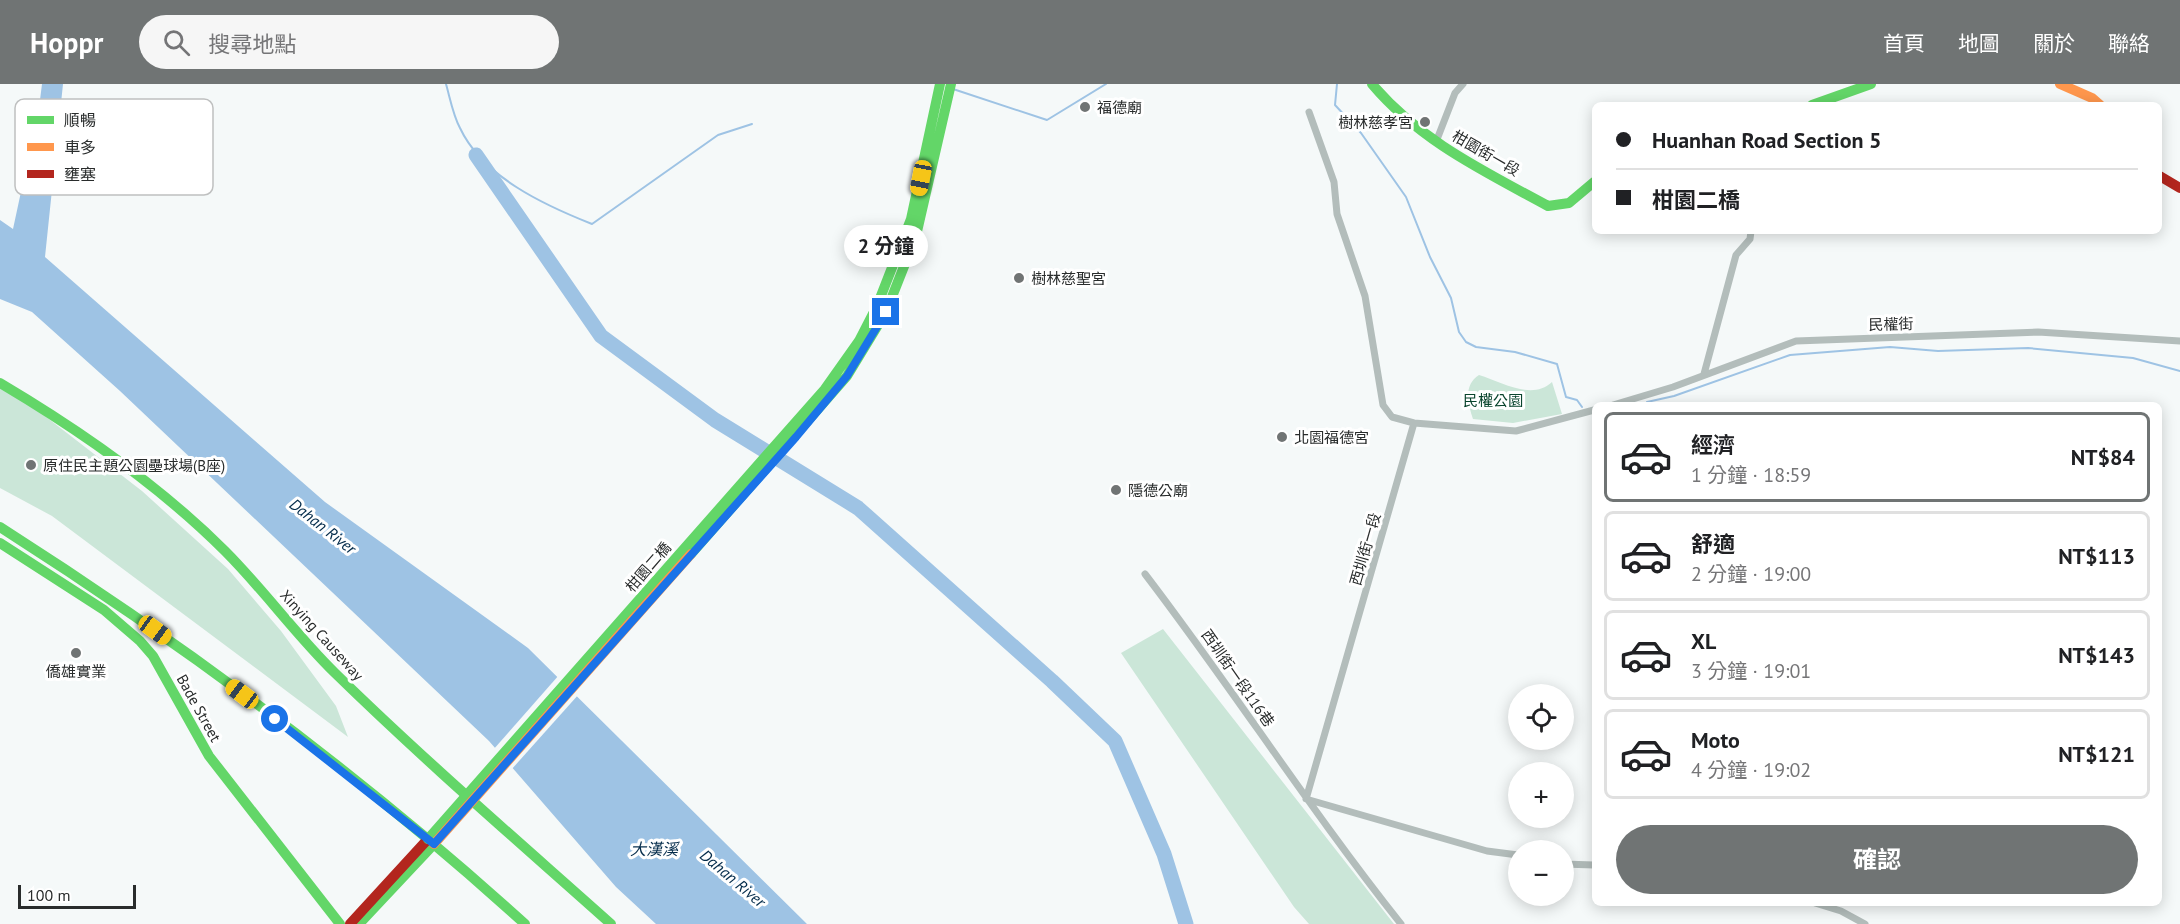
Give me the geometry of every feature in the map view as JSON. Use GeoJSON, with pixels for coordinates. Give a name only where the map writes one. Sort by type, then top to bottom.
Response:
{"type":"FeatureCollection","features":[{"type":"Feature","properties":{"kind":"street","name":"柑園二橋"},"geometry":{"type":"LineString","coordinates":[[431,841],[825,389],[859,341],[877,306],[911,219],[940,84]]}},
{"type":"Feature","properties":{"kind":"street","name":"柑園二橋"},"geometry":{"type":"LineString","coordinates":[[431,841],[803,428],[847,376],[886,312],[916,236],[951,84]]}},
{"type":"Feature","properties":{"kind":"street","name":"柑園街一段"},"geometry":{"type":"LineString","coordinates":[[1372,84],[1388,106],[1436,142],[1548,206],[1559,208],[1570,204],[1592,184]]}},
{"type":"Feature","properties":{"kind":"street"},"geometry":{"type":"LineString","coordinates":[[1436,142],[1455,93],[1463,84]]}},
{"type":"Feature","properties":{"kind":"street"},"geometry":{"type":"LineString","coordinates":[[1820,102],[1871,84]]}},
{"type":"Feature","properties":{"kind":"street"},"geometry":{"type":"LineString","coordinates":[[2060,84],[2097,102]]}},
{"type":"Feature","properties":{"kind":"street"},"geometry":{"type":"LineString","coordinates":[[1309,112],[1334,182],[1337,214],[1365,296],[1383,405],[1392,417],[1414,423],[1516,431],[1592,411]]}},
{"type":"Feature","properties":{"kind":"street"},"geometry":{"type":"LineString","coordinates":[[2162,177],[2180,188]]}},
{"type":"Feature","properties":{"kind":"street"},"geometry":{"type":"LineString","coordinates":[[1704,374],[1736,255],[1750,239],[1751,234]]}},
{"type":"Feature","properties":{"kind":"street","name":"民權街"},"geometry":{"type":"LineString","coordinates":[[1623,402],[1664,390],[1796,341],[2038,332],[2180,341]]}},
{"type":"Feature","properties":{"kind":"street","name":"Xinying Causeway"},"geometry":{"type":"LineString","coordinates":[[0,383],[106,449],[168,500],[224,550],[315,654],[391,728],[611,924]]}},
{"type":"Feature","properties":{"kind":"street","name":"西圳街一段"},"geometry":{"type":"LineString","coordinates":[[1306,799],[1414,423]]}},
{"type":"Feature","properties":{"kind":"street"},"geometry":{"type":"LineString","coordinates":[[0,527],[132,613],[324,756],[431,841],[525,924]]}},
{"type":"Feature","properties":{"kind":"street","name":"Bade Street"},"geometry":{"type":"LineString","coordinates":[[0,543],[102,611],[142,641],[153,656],[209,756],[340,924]]}},
{"type":"Feature","properties":{"kind":"street","name":"西圳街一段116巷"},"geometry":{"type":"LineString","coordinates":[[1145,574],[1217,668],[1337,844],[1401,924]]}},
{"type":"Feature","properties":{"kind":"street"},"geometry":{"type":"LineString","coordinates":[[1306,799],[1487,851],[1508,854]]}},
{"type":"Feature","properties":{"kind":"street"},"geometry":{"type":"LineString","coordinates":[[350,924],[431,841]]}},
{"type":"Feature","properties":{"kind":"street"},"geometry":{"type":"LineString","coordinates":[[359,924],[431,841]]}},
{"type":"Feature","properties":{"kind":"street"},"geometry":{"type":"LineString","coordinates":[[1574,864],[1592,864]]}},
{"type":"Feature","properties":{"kind":"street"},"geometry":{"type":"LineString","coordinates":[[1825,906],[1842,911],[1865,924]]}},
{"type":"Feature","properties":{"kind":"green space","name":"民權公園"},"geometry":{"type":"Polygon","coordinates":[[[1479,375],[1526,390],[1535,390],[1552,382],[1562,414],[1513,423],[1473,419],[1468,395],[1471,384],[1479,375]]]}},
{"type":"Feature","properties":{"kind":"green space"},"geometry":{"type":"Polygon","coordinates":[[[0,385],[19,396],[142,491],[228,569],[281,631],[336,706],[348,737],[52,516],[0,488],[0,385]]]}},
{"type":"Feature","properties":{"kind":"green space"},"geometry":{"type":"Polygon","coordinates":[[[1163,629],[1394,924],[1309,924],[1294,907],[1121,653],[1163,629]]]}},
{"type":"Feature","properties":{"kind":"water"},"geometry":{"type":"Polygon","coordinates":[[[42,84],[63,84],[61,99],[40,99],[42,84]]]}},
{"type":"Feature","properties":{"kind":"water"},"geometry":{"type":"Polygon","coordinates":[[[20,195],[51,195],[45,257],[325,502],[528,648],[807,924],[656,924],[616,887],[489,741],[120,391],[32,312],[0,299],[0,220],[13,229],[20,195]]]}},
{"type":"Feature","properties":{"kind":"pier"},"geometry":{"type":"Polygon","coordinates":[[[559,675],[579,694],[511,770],[493,750],[559,675]]]}},
{"type":"Feature","properties":{"kind":"waterway"},"geometry":{"type":"LineString","coordinates":[[446,84],[460,128],[470,145],[484,161],[499,175],[535,198],[592,224],[718,135],[752,124]]}},
{"type":"Feature","properties":{"kind":"waterway"},"geometry":{"type":"LineString","coordinates":[[953,89],[1047,120],[1106,84]]}},
{"type":"Feature","properties":{"kind":"waterway"},"geometry":{"type":"LineString","coordinates":[[1337,84],[1335,105],[1361,133],[1406,197],[1430,257],[1451,298],[1459,332],[1466,342],[1476,347],[1515,352],[1557,364],[1566,397],[1577,400],[1582,407]]}},
{"type":"Feature","properties":{"kind":"waterway"},"geometry":{"type":"LineString","coordinates":[[476,155],[601,336],[715,420],[858,508],[1052,681],[1115,741],[1164,854],[1186,924]]}},
{"type":"Feature","properties":{"kind":"waterway"},"geometry":{"type":"LineString","coordinates":[[1647,402],[1674,396],[1790,355],[1890,347],[1938,351],[2028,348],[2133,358],[2180,371]]}},
{"type":"Feature","properties":{"kind":"traffic: fast"},"geometry":{"type":"LineString","coordinates":[[877,306],[911,219],[940,84]]}},
{"type":"Feature","properties":{"kind":"traffic: fast"},"geometry":{"type":"LineString","coordinates":[[886,312],[916,236],[951,84]]}},
{"type":"Feature","properties":{"kind":"traffic: fast"},"geometry":{"type":"LineString","coordinates":[[1372,84],[1391,104],[1432,138],[1477,167],[1548,206],[1569,203],[1592,184]]}},
{"type":"Feature","properties":{"kind":"traffic: fast"},"geometry":{"type":"LineString","coordinates":[[1820,102],[1871,84]]}},
{"type":"Feature","properties":{"kind":"traffic: fast"},"geometry":{"type":"LineString","coordinates":[[428,839],[825,389],[859,341],[877,306]]}},
{"type":"Feature","properties":{"kind":"traffic: fast"},"geometry":{"type":"LineString","coordinates":[[691,554],[847,376],[886,312]]}},
{"type":"Feature","properties":{"kind":"traffic: fast"},"geometry":{"type":"LineString","coordinates":[[0,383],[60,420],[118,460],[200,527],[239,566],[335,673],[437,769],[611,924]]}},
{"type":"Feature","properties":{"kind":"traffic: fast"},"geometry":{"type":"LineString","coordinates":[[0,527],[137,618],[271,715],[401,817],[525,924]]}},
{"type":"Feature","properties":{"kind":"traffic: fast"},"geometry":{"type":"LineString","coordinates":[[0,543],[104,610],[140,641],[153,656],[209,756],[340,924]]}},
{"type":"Feature","properties":{"kind":"traffic: fast"},"geometry":{"type":"LineString","coordinates":[[359,924],[434,844]]}},
{"type":"Feature","properties":{"kind":"traffic: slow"},"geometry":{"type":"LineString","coordinates":[[2060,84],[2097,102]]}},
{"type":"Feature","properties":{"kind":"traffic: slow"},"geometry":{"type":"LineString","coordinates":[[434,844],[691,554]]}},
{"type":"Feature","properties":{"kind":"traffic: jam"},"geometry":{"type":"LineString","coordinates":[[2162,177],[2180,188]]}},
{"type":"Feature","properties":{"kind":"traffic: jam"},"geometry":{"type":"LineString","coordinates":[[350,924],[428,839]]}},
{"type":"Feature","properties":{"kind":"place","name":"福德廟"},"geometry":{"type":"Point","coordinates":[1085,107]}},
{"type":"Feature","properties":{"kind":"place","name":"樹林慈孝宮"},"geometry":{"type":"Point","coordinates":[1425,122]}},
{"type":"Feature","properties":{"kind":"place","name":"樹林慈聖宮"},"geometry":{"type":"Point","coordinates":[1019,278]}},
{"type":"Feature","properties":{"kind":"place","name":"北園福德宮"},"geometry":{"type":"Point","coordinates":[1282,437]}},
{"type":"Feature","properties":{"kind":"place","name":"原住民主題公園壘球場(B座)"},"geometry":{"type":"Point","coordinates":[31,465]}},
{"type":"Feature","properties":{"kind":"place","name":"隱德公廟"},"geometry":{"type":"Point","coordinates":[1116,490]}},
{"type":"Feature","properties":{"kind":"place","name":"僑雄實業"},"geometry":{"type":"Point","coordinates":[76,653]}},
{"type":"Feature","properties":{"kind":"route"},"geometry":{"type":"LineString","coordinates":[[275,719],[434,844],[796,437],[847,376],[886,312]]}},
{"type":"Feature","properties":{"kind":"water label","name":"Dahan River"},"geometry":{"type":"Point","coordinates":[323,526]}},
{"type":"Feature","properties":{"kind":"water label","name":"大漢溪"},"geometry":{"type":"Point","coordinates":[654,849]}},
{"type":"Feature","properties":{"kind":"water label","name":"Dahan River"},"geometry":{"type":"Point","coordinates":[733,878]}}]}
